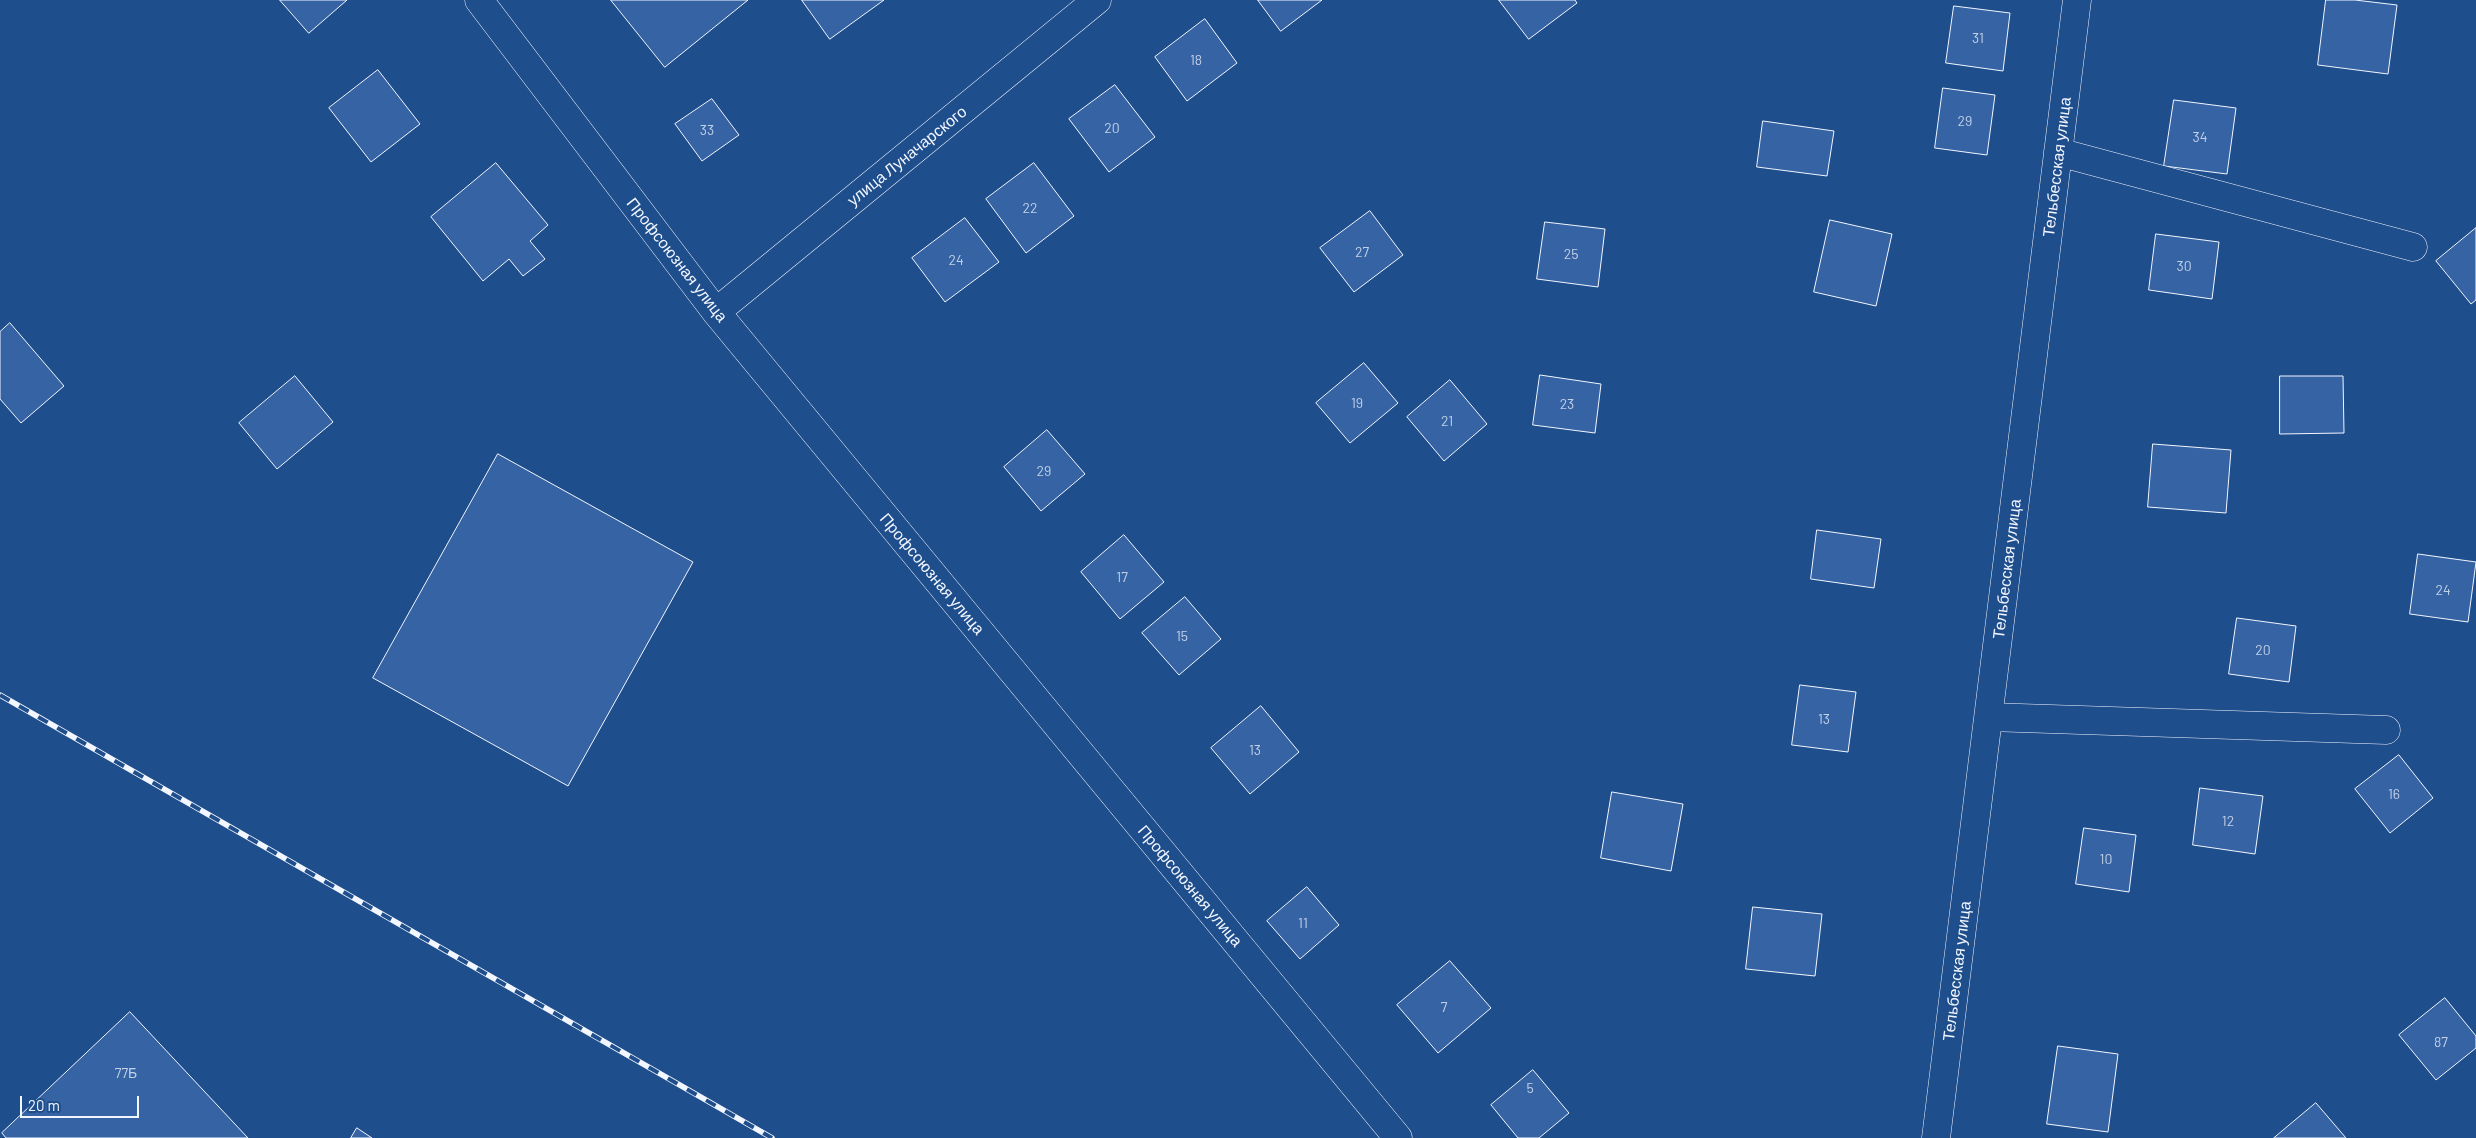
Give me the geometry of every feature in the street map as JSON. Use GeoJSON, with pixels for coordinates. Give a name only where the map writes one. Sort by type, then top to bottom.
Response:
{"type":"FeatureCollection","features":[{"type":"Feature","properties":{"kind":"street","name":"Профсоюзная улица"},"geometry":{"type":"LineString","coordinates":[[478,0],[716,312],[1398,1138]]}},
{"type":"Feature","properties":{"kind":"street","name":"улица Луначарского"},"geometry":{"type":"LineString","coordinates":[[716,312],[1097,0]]}},
{"type":"Feature","properties":{"kind":"street","name":"Тельбесская улица"},"geometry":{"type":"LineString","coordinates":[[1936,1138],[2077,0]]}},
{"type":"Feature","properties":{"kind":"street"},"geometry":{"type":"LineString","coordinates":[[2058,152],[2413,247]]}},
{"type":"Feature","properties":{"kind":"street"},"geometry":{"type":"LineString","coordinates":[[1989,717],[2386,730]]}},
{"type":"Feature","properties":{"kind":"building"},"geometry":{"type":"Polygon","coordinates":[[[280,0],[347,0],[309,33],[280,0]]]}},
{"type":"Feature","properties":{"kind":"building"},"geometry":{"type":"Polygon","coordinates":[[[611,0],[748,0],[665,67],[611,0]]]}},
{"type":"Feature","properties":{"kind":"building"},"geometry":{"type":"Polygon","coordinates":[[[802,0],[884,0],[830,39],[802,0]]]}},
{"type":"Feature","properties":{"kind":"building"},"geometry":{"type":"Polygon","coordinates":[[[1258,0],[1322,0],[1281,31],[1258,0]]]}},
{"type":"Feature","properties":{"kind":"building"},"geometry":{"type":"Polygon","coordinates":[[[1499,0],[1575,0],[1577,3],[1529,39],[1499,0]]]}},
{"type":"Feature","properties":{"kind":"building"},"geometry":{"type":"Polygon","coordinates":[[[2326,0],[2355,0],[2397,5],[2388,74],[2318,65],[2326,0]]]}},
{"type":"Feature","properties":{"kind":"building"},"geometry":{"type":"Polygon","coordinates":[[[1954,6],[2010,13],[2003,71],[1946,63],[1954,6]]]}},
{"type":"Feature","properties":{"kind":"building"},"geometry":{"type":"Polygon","coordinates":[[[1205,19],[1237,63],[1187,101],[1155,57],[1205,19]]]}},
{"type":"Feature","properties":{"kind":"building"},"geometry":{"type":"Polygon","coordinates":[[[378,70],[420,124],[371,162],[329,108],[378,70]]]}},
{"type":"Feature","properties":{"kind":"building"},"geometry":{"type":"Polygon","coordinates":[[[1115,85],[1155,137],[1109,172],[1069,119],[1115,85]]]}},
{"type":"Feature","properties":{"kind":"building"},"geometry":{"type":"Polygon","coordinates":[[[1943,88],[1995,95],[1987,155],[1935,148],[1943,88]]]}},
{"type":"Feature","properties":{"kind":"building"},"geometry":{"type":"Polygon","coordinates":[[[712,99],[739,135],[702,161],[675,124],[712,99]]]}},
{"type":"Feature","properties":{"kind":"building"},"geometry":{"type":"Polygon","coordinates":[[[2174,100],[2236,108],[2227,174],[2164,166],[2174,100]]]}},
{"type":"Feature","properties":{"kind":"building"},"geometry":{"type":"Polygon","coordinates":[[[1763,121],[1834,131],[1827,176],[1757,167],[1763,121]]]}},
{"type":"Feature","properties":{"kind":"building"},"geometry":{"type":"Polygon","coordinates":[[[496,163],[548,225],[530,241],[545,259],[523,276],[509,259],[483,281],[431,217],[496,163]]]}},
{"type":"Feature","properties":{"kind":"building"},"geometry":{"type":"Polygon","coordinates":[[[1034,163],[1074,216],[1026,253],[986,199],[1034,163]]]}},
{"type":"Feature","properties":{"kind":"building"},"geometry":{"type":"Polygon","coordinates":[[[1370,211],[1403,255],[1354,292],[1320,248],[1370,211]]]}},
{"type":"Feature","properties":{"kind":"building"},"geometry":{"type":"Polygon","coordinates":[[[965,218],[999,262],[945,302],[912,258],[965,218]]]}},
{"type":"Feature","properties":{"kind":"building"},"geometry":{"type":"Polygon","coordinates":[[[1830,220],[1892,234],[1876,306],[1814,292],[1830,220]]]}},
{"type":"Feature","properties":{"kind":"building"},"geometry":{"type":"Polygon","coordinates":[[[1545,222],[1605,229],[1598,287],[1537,279],[1545,222]]]}},
{"type":"Feature","properties":{"kind":"building"},"geometry":{"type":"Polygon","coordinates":[[[2476,228],[2476,300],[2471,304],[2436,261],[2476,228]]]}},
{"type":"Feature","properties":{"kind":"building"},"geometry":{"type":"Polygon","coordinates":[[[2156,234],[2219,242],[2212,299],[2149,290],[2156,234]]]}},
{"type":"Feature","properties":{"kind":"building"},"geometry":{"type":"Polygon","coordinates":[[[10,323],[64,386],[21,423],[0,399],[0,332],[10,323]]]}},
{"type":"Feature","properties":{"kind":"building"},"geometry":{"type":"Polygon","coordinates":[[[1364,363],[1398,403],[1350,443],[1316,403],[1364,363]]]}},
{"type":"Feature","properties":{"kind":"building"},"geometry":{"type":"Polygon","coordinates":[[[1540,375],[1601,384],[1595,433],[1533,425],[1540,375]]]}},
{"type":"Feature","properties":{"kind":"building"},"geometry":{"type":"Polygon","coordinates":[[[295,376],[333,422],[277,469],[239,423],[295,376]]]}},
{"type":"Feature","properties":{"kind":"building"},"geometry":{"type":"Polygon","coordinates":[[[2280,376],[2343,376],[2344,433],[2280,434],[2280,376]]]}},
{"type":"Feature","properties":{"kind":"building"},"geometry":{"type":"Polygon","coordinates":[[[1450,380],[1487,424],[1444,461],[1407,417],[1450,380]]]}},
{"type":"Feature","properties":{"kind":"building"},"geometry":{"type":"Polygon","coordinates":[[[1047,430],[1085,474],[1041,511],[1004,467],[1047,430]]]}},
{"type":"Feature","properties":{"kind":"building"},"geometry":{"type":"Polygon","coordinates":[[[2153,444],[2231,450],[2226,513],[2148,507],[2153,444]]]}},
{"type":"Feature","properties":{"kind":"building"},"geometry":{"type":"Polygon","coordinates":[[[498,454],[693,562],[568,786],[373,678],[498,454]]]}},
{"type":"Feature","properties":{"kind":"building"},"geometry":{"type":"Polygon","coordinates":[[[1817,530],[1881,539],[1874,588],[1811,579],[1817,530]]]}},
{"type":"Feature","properties":{"kind":"building"},"geometry":{"type":"Polygon","coordinates":[[[1124,535],[1164,582],[1120,619],[1081,572],[1124,535]]]}},
{"type":"Feature","properties":{"kind":"building"},"geometry":{"type":"Polygon","coordinates":[[[2418,554],[2476,562],[2468,622],[2410,614],[2418,554]]]}},
{"type":"Feature","properties":{"kind":"building"},"geometry":{"type":"Polygon","coordinates":[[[1185,597],[1221,639],[1179,675],[1142,633],[1185,597]]]}},
{"type":"Feature","properties":{"kind":"building"},"geometry":{"type":"Polygon","coordinates":[[[2237,618],[2296,626],[2289,682],[2229,674],[2237,618]]]}},
{"type":"Feature","properties":{"kind":"building"},"geometry":{"type":"Polygon","coordinates":[[[1800,685],[1856,692],[1848,752],[1792,745],[1800,685]]]}},
{"type":"Feature","properties":{"kind":"building"},"geometry":{"type":"Polygon","coordinates":[[[1261,706],[1299,752],[1250,794],[1211,748],[1261,706]]]}},
{"type":"Feature","properties":{"kind":"building"},"geometry":{"type":"Polygon","coordinates":[[[2399,755],[2433,798],[2390,833],[2355,789],[2399,755]]]}},
{"type":"Feature","properties":{"kind":"building"},"geometry":{"type":"Polygon","coordinates":[[[2200,788],[2263,796],[2255,854],[2193,845],[2200,788]]]}},
{"type":"Feature","properties":{"kind":"building"},"geometry":{"type":"Polygon","coordinates":[[[1612,792],[1683,804],[1671,871],[1601,858],[1612,792]]]}},
{"type":"Feature","properties":{"kind":"building"},"geometry":{"type":"Polygon","coordinates":[[[2084,828],[2136,835],[2129,892],[2076,884],[2084,828]]]}},
{"type":"Feature","properties":{"kind":"building"},"geometry":{"type":"Polygon","coordinates":[[[1307,887],[1339,925],[1300,959],[1267,921],[1307,887]]]}},
{"type":"Feature","properties":{"kind":"building"},"geometry":{"type":"Polygon","coordinates":[[[1753,907],[1822,914],[1815,976],[1746,969],[1753,907]]]}},
{"type":"Feature","properties":{"kind":"building"},"geometry":{"type":"Polygon","coordinates":[[[1450,961],[1491,1008],[1438,1053],[1397,1005],[1450,961]]]}},
{"type":"Feature","properties":{"kind":"building"},"geometry":{"type":"Polygon","coordinates":[[[2445,998],[2476,1036],[2476,1048],[2436,1080],[2399,1035],[2445,998]]]}},
{"type":"Feature","properties":{"kind":"building"},"geometry":{"type":"Polygon","coordinates":[[[130,1012],[248,1138],[6,1138],[2,1133],[130,1012]]]}},
{"type":"Feature","properties":{"kind":"building"},"geometry":{"type":"Polygon","coordinates":[[[2058,1046],[2118,1054],[2108,1132],[2047,1124],[2058,1046]]]}},
{"type":"Feature","properties":{"kind":"building"},"geometry":{"type":"Polygon","coordinates":[[[1533,1070],[1569,1113],[1539,1138],[1518,1138],[1491,1105],[1533,1070]]]}},
{"type":"Feature","properties":{"kind":"building"},"geometry":{"type":"Polygon","coordinates":[[[2316,1103],[2346,1138],[2274,1138],[2316,1103]]]}},
{"type":"Feature","properties":{"kind":"building"},"geometry":{"type":"Polygon","coordinates":[[[357,1128],[372,1138],[351,1138],[357,1128]]]}},
{"type":"Feature","properties":{"kind":"railway"},"geometry":{"type":"LineString","coordinates":[[0,695],[772,1138]]}}]}
